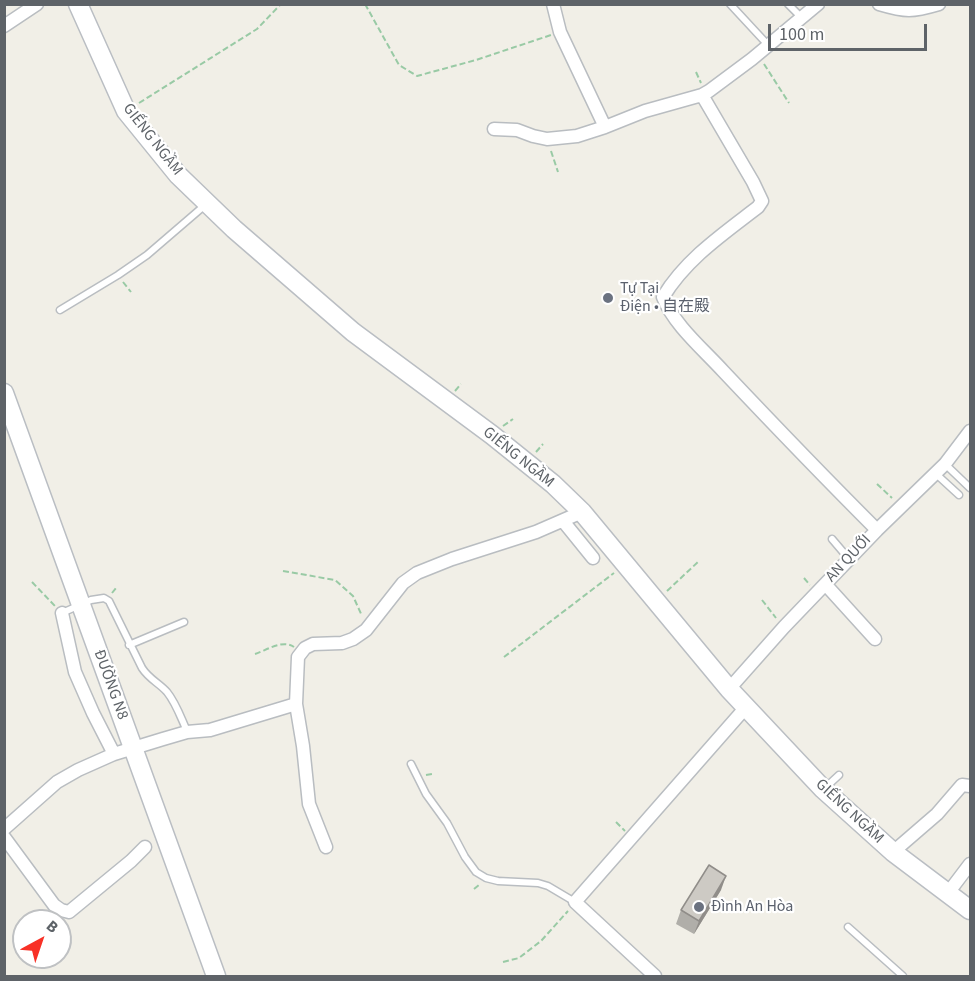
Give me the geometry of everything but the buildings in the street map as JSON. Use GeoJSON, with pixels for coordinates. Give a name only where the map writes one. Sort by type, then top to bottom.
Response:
{"type":"FeatureCollection","features":[{"type":"Feature","properties":{"kind":"street"},"geometry":{"type":"LineString","coordinates":[[4,26],[37,4]]}},
{"type":"Feature","properties":{"kind":"street","name":"GIẾNG NGẦM"},"geometry":{"type":"LineString","coordinates":[[78,4],[126,111],[178,175],[234,229],[353,332],[492,435],[553,484],[582,512],[729,688],[824,789],[893,852],[970,910]]}},
{"type":"Feature","properties":{"kind":"street"},"geometry":{"type":"LineString","coordinates":[[553,4],[560,32],[604,127]]}},
{"type":"Feature","properties":{"kind":"street"},"geometry":{"type":"LineString","coordinates":[[494,129],[517,130],[547,139],[577,136],[645,111],[702,94],[758,54],[818,4]]}},
{"type":"Feature","properties":{"kind":"street"},"geometry":{"type":"LineString","coordinates":[[879,4],[901,11],[915,11],[939,4]]}},
{"type":"Feature","properties":{"kind":"street"},"geometry":{"type":"LineString","coordinates":[[702,94],[762,201],[759,207],[705,247],[672,282],[663,297],[668,309],[719,366],[791,444],[877,530]]}},
{"type":"Feature","properties":{"kind":"street","name":"ĐƯỜNG N8"},"geometry":{"type":"LineString","coordinates":[[4,393],[216,976]]}},
{"type":"Feature","properties":{"kind":"street","name":"AN QUỚI"},"geometry":{"type":"LineString","coordinates":[[729,688],[849,559],[945,464],[970,431]]}},
{"type":"Feature","properties":{"kind":"street"},"geometry":{"type":"LineString","coordinates":[[326,847],[309,804],[303,746],[299,730],[296,704],[297,657],[301,651],[313,644],[342,643],[353,639],[366,630],[403,583],[417,573],[563,521],[582,512]]}},
{"type":"Feature","properties":{"kind":"street"},"geometry":{"type":"LineString","coordinates":[[563,521],[593,558]]}},
{"type":"Feature","properties":{"kind":"street"},"geometry":{"type":"LineString","coordinates":[[826,585],[875,639]]}},
{"type":"Feature","properties":{"kind":"street"},"geometry":{"type":"LineString","coordinates":[[62,613],[77,678],[114,754]]}},
{"type":"Feature","properties":{"kind":"street"},"geometry":{"type":"LineString","coordinates":[[145,847],[69,912],[61,910],[54,904],[6,827],[57,782],[114,754],[188,732],[210,730],[296,704]]}},
{"type":"Feature","properties":{"kind":"street"},"geometry":{"type":"LineString","coordinates":[[648,973],[575,902],[747,706]]}},
{"type":"Feature","properties":{"kind":"street"},"geometry":{"type":"LineString","coordinates":[[893,852],[937,814],[962,785],[970,786]]}},
{"type":"Feature","properties":{"kind":"street"},"geometry":{"type":"LineString","coordinates":[[948,892],[970,864]]}},
{"type":"Feature","properties":{"kind":"lane"},"geometry":{"type":"LineString","coordinates":[[730,4],[768,45]]}},
{"type":"Feature","properties":{"kind":"lane"},"geometry":{"type":"LineString","coordinates":[[788,4],[801,17]]}},
{"type":"Feature","properties":{"kind":"lane"},"geometry":{"type":"LineString","coordinates":[[60,310],[118,276],[147,255],[207,203]]}},
{"type":"Feature","properties":{"kind":"lane"},"geometry":{"type":"LineString","coordinates":[[945,464],[970,488]]}},
{"type":"Feature","properties":{"kind":"lane"},"geometry":{"type":"LineString","coordinates":[[936,473],[959,495]]}},
{"type":"Feature","properties":{"kind":"lane"},"geometry":{"type":"LineString","coordinates":[[832,539],[849,559]]}},
{"type":"Feature","properties":{"kind":"lane"},"geometry":{"type":"LineString","coordinates":[[62,613],[81,604],[104,598],[109,601],[115,609],[129,645],[148,678],[165,689],[188,732]]}},
{"type":"Feature","properties":{"kind":"lane"},"geometry":{"type":"LineString","coordinates":[[129,645],[184,622]]}},
{"type":"Feature","properties":{"kind":"lane"},"geometry":{"type":"LineString","coordinates":[[411,764],[426,795],[447,823],[465,857],[476,872],[498,881],[538,882],[575,902]]}},
{"type":"Feature","properties":{"kind":"lane"},"geometry":{"type":"LineString","coordinates":[[824,789],[839,775]]}},
{"type":"Feature","properties":{"kind":"lane"},"geometry":{"type":"LineString","coordinates":[[849,927],[903,976]]}},
{"type":"Feature","properties":{"kind":"path"},"geometry":{"type":"LineString","coordinates":[[126,111],[257,29],[281,4]]}},
{"type":"Feature","properties":{"kind":"path"},"geometry":{"type":"LineString","coordinates":[[365,4],[399,65],[417,76],[476,60],[560,32]]}},
{"type":"Feature","properties":{"kind":"path"},"geometry":{"type":"LineString","coordinates":[[758,54],[789,103]]}},
{"type":"Feature","properties":{"kind":"path"},"geometry":{"type":"LineString","coordinates":[[547,139],[558,172]]}},
{"type":"Feature","properties":{"kind":"path"},"geometry":{"type":"LineString","coordinates":[[118,276],[131,292]]}},
{"type":"Feature","properties":{"kind":"path"},"geometry":{"type":"LineString","coordinates":[[877,484],[902,506]]}},
{"type":"Feature","properties":{"kind":"path"},"geometry":{"type":"LineString","coordinates":[[656,601],[699,561]]}},
{"type":"Feature","properties":{"kind":"path"},"geometry":{"type":"LineString","coordinates":[[504,657],[625,564]]}},
{"type":"Feature","properties":{"kind":"path"},"geometry":{"type":"LineString","coordinates":[[283,571],[335,580],[345,587],[353,596],[366,630]]}},
{"type":"Feature","properties":{"kind":"path"},"geometry":{"type":"LineString","coordinates":[[32,582],[62,613]]}},
{"type":"Feature","properties":{"kind":"path"},"geometry":{"type":"LineString","coordinates":[[762,600],[784,627]]}},
{"type":"Feature","properties":{"kind":"path"},"geometry":{"type":"LineString","coordinates":[[255,654],[284,644],[289,644],[301,651]]}},
{"type":"Feature","properties":{"kind":"path"},"geometry":{"type":"LineString","coordinates":[[503,962],[519,958],[541,941],[575,902]]}},
{"type":"Feature","properties":{"kind":"place","name":"Tự Tại Điện • 自在殿"},"geometry":{"type":"Point","coordinates":[608,298]}},
{"type":"Feature","properties":{"kind":"place","name":"Đình An Hòa"},"geometry":{"type":"Point","coordinates":[699,907]}}]}
